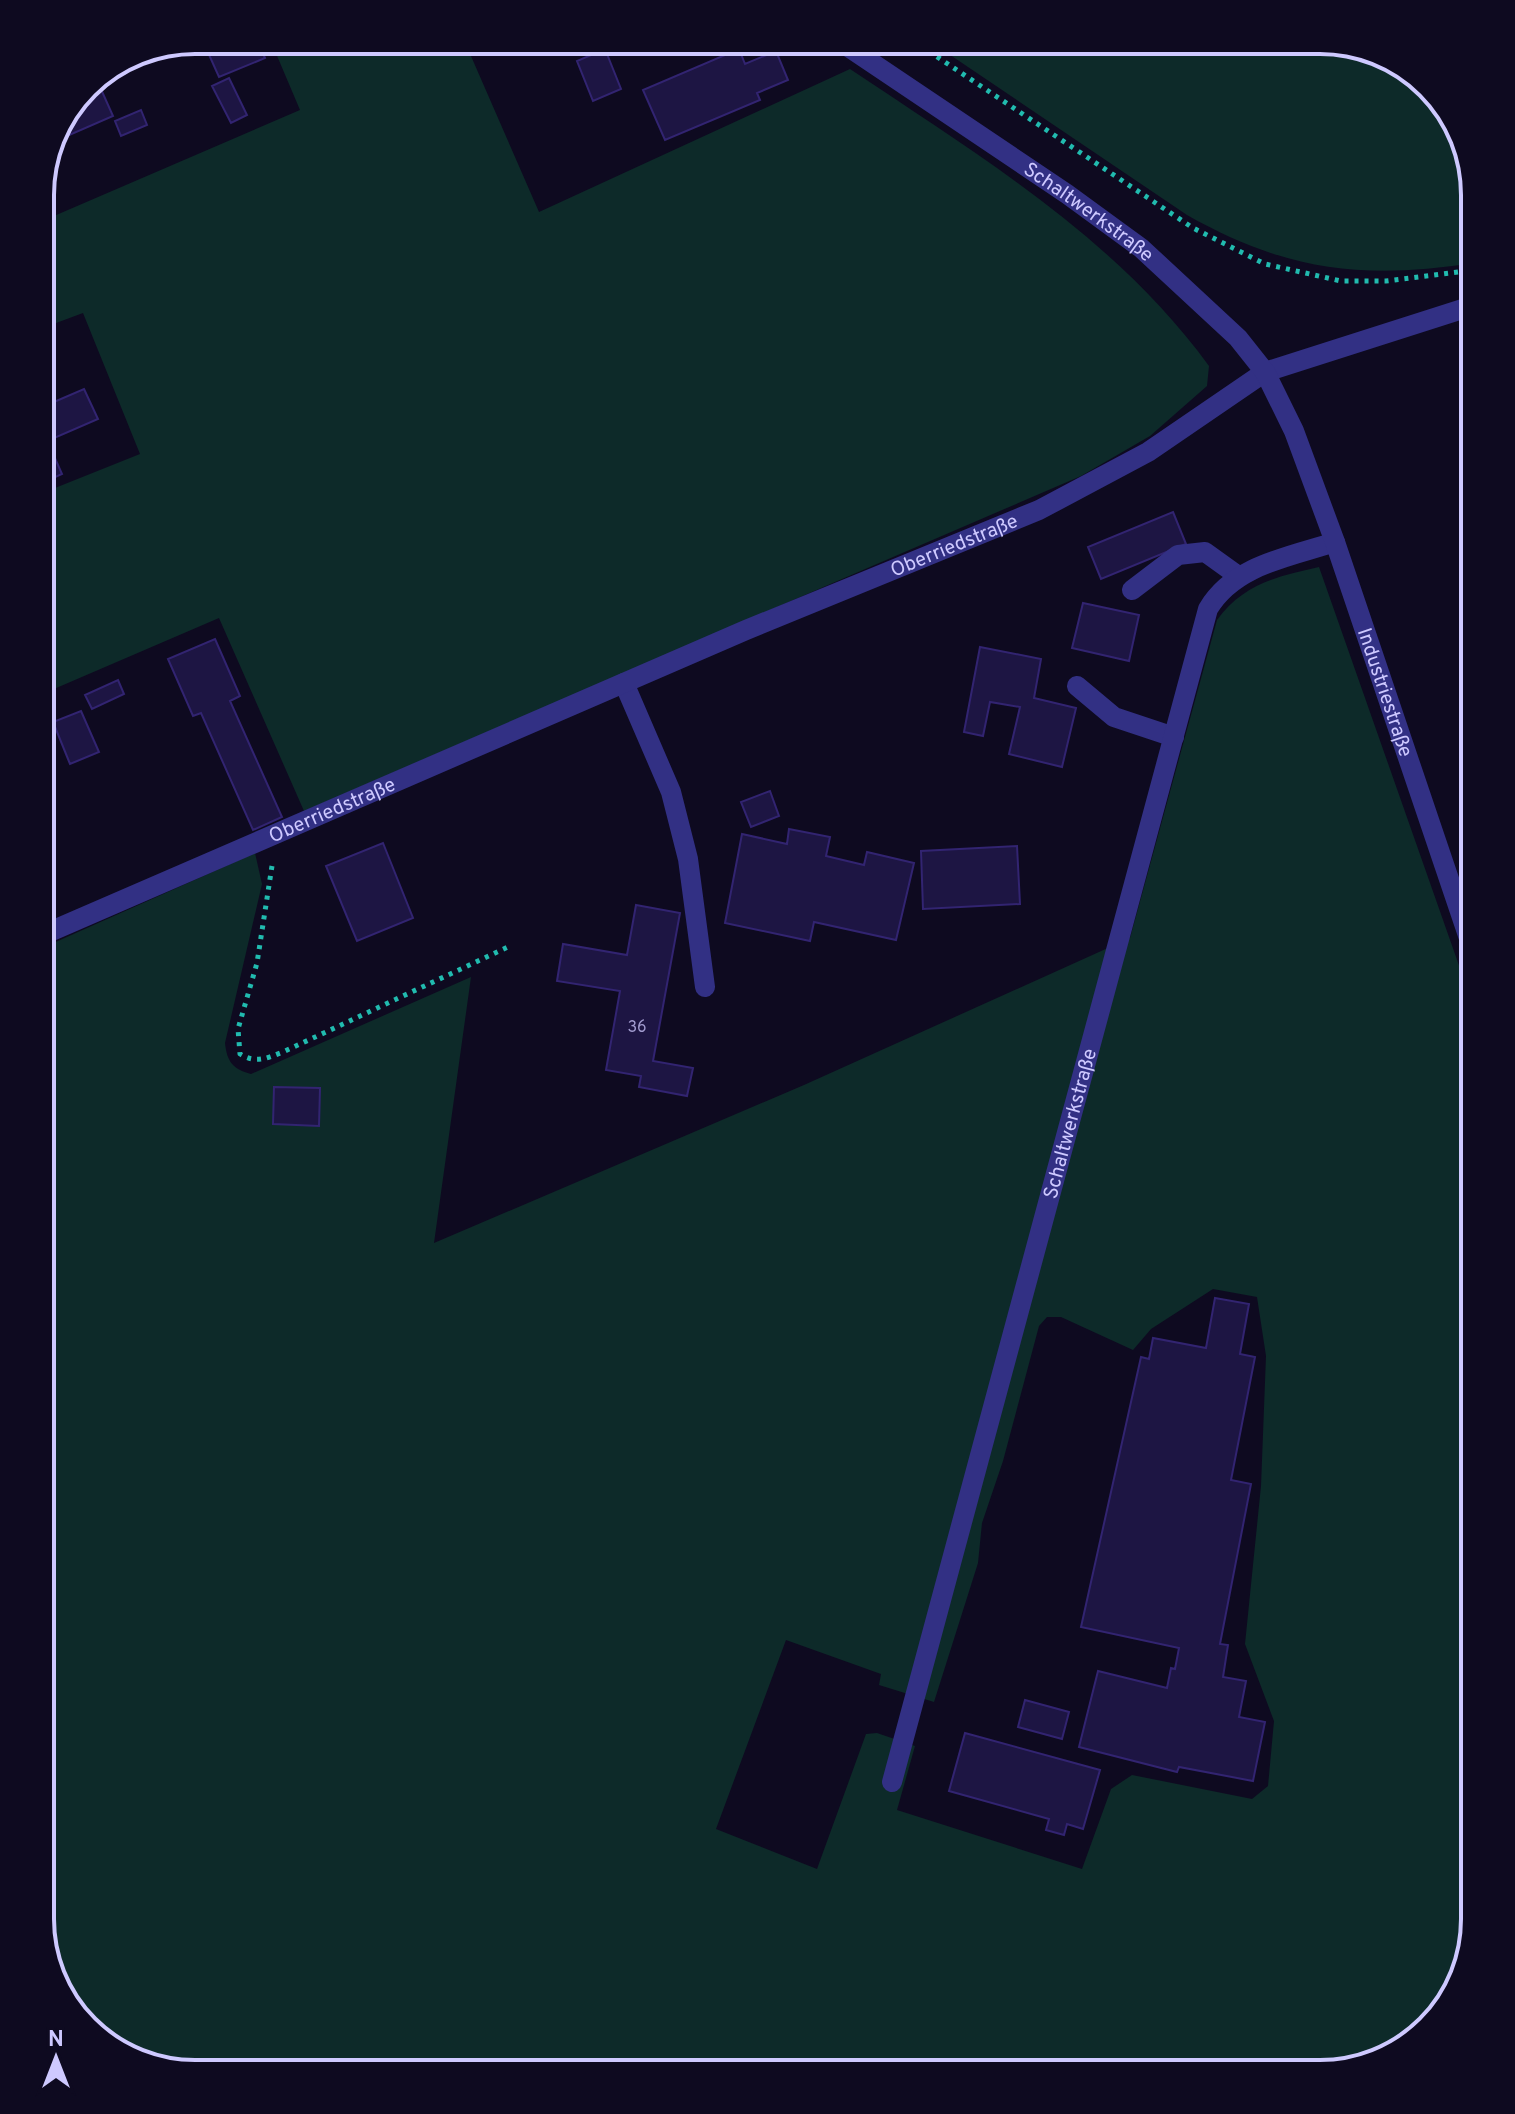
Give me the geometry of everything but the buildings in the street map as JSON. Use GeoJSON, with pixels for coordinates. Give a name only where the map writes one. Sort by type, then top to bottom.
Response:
{"type":"FeatureCollection","features":[{"type":"Feature","properties":{"kind":"street","name":"Schaltwerkstraße"},"geometry":{"type":"LineString","coordinates":[[859,54],[1067,194],[1141,248],[1238,338],[1265,372],[1294,431]]}},
{"type":"Feature","properties":{"kind":"street","name":"Oberriedstraße"},"geometry":{"type":"LineString","coordinates":[[54,930],[624,683],[1052,504],[1148,452],[1265,372],[1461,309]]}},
{"type":"Feature","properties":{"kind":"street","name":"Industriestraße"},"geometry":{"type":"LineString","coordinates":[[1294,431],[1335,542],[1461,915]]}},
{"type":"Feature","properties":{"kind":"street","name":"Schaltwerkstraße"},"geometry":{"type":"LineString","coordinates":[[892,1782],[1208,609],[1219,591],[1237,575],[1335,542]]}},
{"type":"Feature","properties":{"kind":"street"},"geometry":{"type":"LineString","coordinates":[[1132,590],[1178,555],[1205,552],[1237,575]]}},
{"type":"Feature","properties":{"kind":"street"},"geometry":{"type":"LineString","coordinates":[[624,683],[671,792],[688,859],[705,987]]}},
{"type":"Feature","properties":{"kind":"street"},"geometry":{"type":"LineString","coordinates":[[1077,686],[1114,717],[1174,737]]}},
{"type":"Feature","properties":{"kind":"path"},"geometry":{"type":"LineString","coordinates":[[933,54],[1193,228],[1265,264],[1341,281],[1386,281],[1461,272]]}},
{"type":"Feature","properties":{"kind":"path"},"geometry":{"type":"LineString","coordinates":[[274,833],[264,924],[238,1029],[240,1054],[248,1059],[259,1061],[283,1052],[508,947]]}},
{"type":"Feature","properties":{"kind":"green space"},"geometry":{"type":"Polygon","coordinates":[[[276,54],[470,54],[539,212],[850,69],[996,167],[1089,239],[1172,320],[1209,366],[1207,386],[1150,436],[1081,476],[304,811],[219,618],[54,689],[54,488],[140,454],[83,313],[54,324],[54,216],[300,110],[276,54]]]}},
{"type":"Feature","properties":{"kind":"green space"},"geometry":{"type":"Polygon","coordinates":[[[949,54],[1330,54],[1374,65],[1391,73],[1420,95],[1442,124],[1450,141],[1460,176],[1461,265],[1396,271],[1326,266],[1258,249],[1187,215],[949,54]]]}},
{"type":"Feature","properties":{"kind":"green space"},"geometry":{"type":"Polygon","coordinates":[[[1319,567],[1461,971],[1461,1919],[1456,1956],[1432,2005],[1420,2019],[1391,2041],[1357,2055],[1320,2060],[185,2060],[149,2053],[109,2031],[94,2018],[73,1990],[59,1956],[54,1919],[54,943],[255,853],[262,884],[225,1043],[232,1064],[251,1074],[471,977],[434,1243],[804,1085],[1130,938],[1217,620],[1238,598],[1262,583],[1319,567]],[[1213,1289],[1151,1329],[1133,1350],[1061,1317],[1047,1317],[1039,1326],[1003,1461],[982,1523],[978,1563],[934,1702],[879,1685],[881,1674],[786,1640],[716,1829],[817,1869],[866,1734],[877,1733],[915,1746],[897,1810],[1082,1869],[1111,1789],[1132,1775],[1252,1799],[1268,1786],[1274,1721],[1245,1644],[1261,1486],[1266,1356],[1257,1297],[1213,1289]]]}}]}
